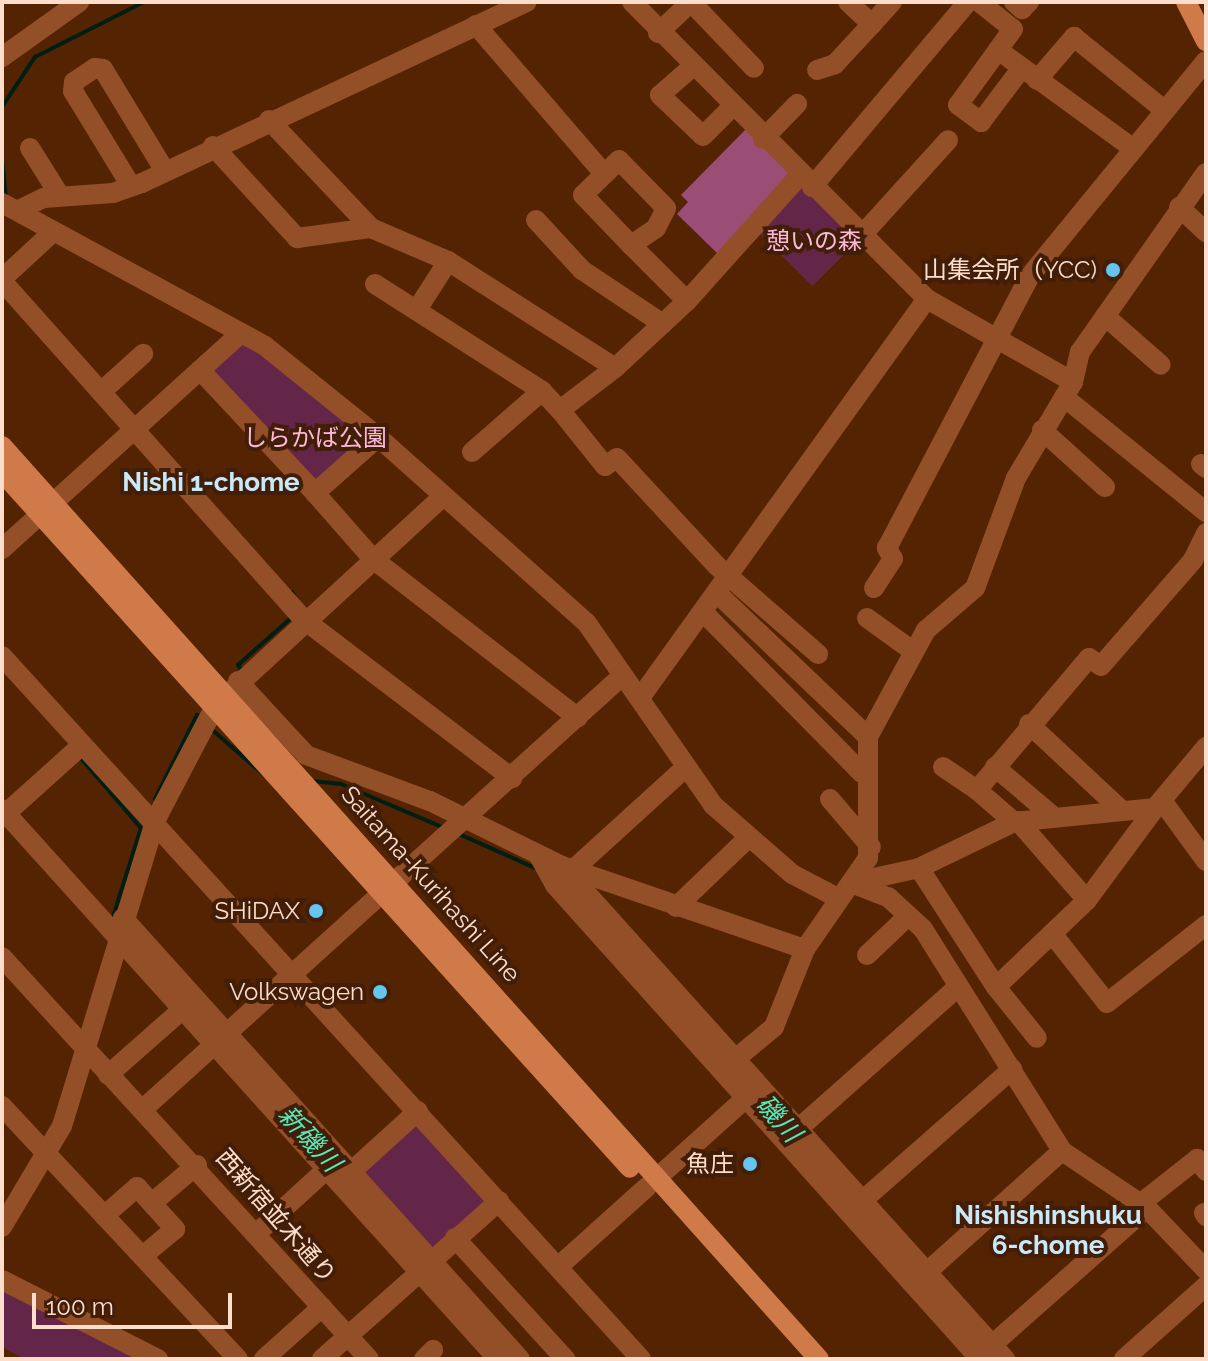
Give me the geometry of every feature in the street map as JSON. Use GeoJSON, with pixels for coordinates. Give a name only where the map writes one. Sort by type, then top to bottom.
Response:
{"type":"FeatureCollection","features":[{"type":"Feature","properties":{"kind":"main road"},"geometry":{"type":"LineString","coordinates":[[1186,2],[1206,41]]}},
{"type":"Feature","properties":{"kind":"main road","name":"Saitama-Kurihashi Line"},"geometry":{"type":"LineString","coordinates":[[2,446],[47,508]]}},
{"type":"Feature","properties":{"kind":"main road","name":"Saitama-Kurihashi Line"},"geometry":{"type":"LineString","coordinates":[[2,472],[47,508],[226,694],[388,889],[652,1183],[819,1359]]}},
{"type":"Feature","properties":{"kind":"main road","name":"Saitama-Kurihashi Line"},"geometry":{"type":"LineString","coordinates":[[652,1183],[800,1359]]}},
{"type":"Feature","properties":{"kind":"street"},"geometry":{"type":"LineString","coordinates":[[12,206],[131,186],[527,2]]}},
{"type":"Feature","properties":{"kind":"street"},"geometry":{"type":"LineString","coordinates":[[632,2],[691,68],[927,299],[998,340],[1068,389],[1206,512]]}},
{"type":"Feature","properties":{"kind":"street"},"geometry":{"type":"LineString","coordinates":[[658,33],[691,2],[754,68]]}},
{"type":"Feature","properties":{"kind":"street"},"geometry":{"type":"LineString","coordinates":[[848,2],[872,24]]}},
{"type":"Feature","properties":{"kind":"street"},"geometry":{"type":"LineString","coordinates":[[817,70],[835,64],[892,2]]}},
{"type":"Feature","properties":{"kind":"street"},"geometry":{"type":"LineString","coordinates":[[560,410],[615,368],[687,301],[806,181],[968,2]]}},
{"type":"Feature","properties":{"kind":"street"},"geometry":{"type":"LineString","coordinates":[[979,2],[1013,29],[958,105],[981,122],[1074,37],[1164,110]]}},
{"type":"Feature","properties":{"kind":"street"},"geometry":{"type":"LineString","coordinates":[[1014,2],[1022,9],[1029,2]]}},
{"type":"Feature","properties":{"kind":"street"},"geometry":{"type":"LineString","coordinates":[[2,57],[71,4]]}},
{"type":"Feature","properties":{"kind":"street"},"geometry":{"type":"LineString","coordinates":[[476,25],[604,174]]}},
{"type":"Feature","properties":{"kind":"street"},"geometry":{"type":"LineString","coordinates":[[998,50],[1134,149]]}},
{"type":"Feature","properties":{"kind":"street"},"geometry":{"type":"LineString","coordinates":[[874,588],[893,559],[887,548],[1029,277],[1206,61]]}},
{"type":"Feature","properties":{"kind":"street"},"geometry":{"type":"LineString","coordinates":[[131,186],[73,91],[74,82],[95,68],[103,69],[165,171]]}},
{"type":"Feature","properties":{"kind":"street"},"geometry":{"type":"LineString","coordinates":[[691,68],[660,95],[703,136],[731,108]]}},
{"type":"Feature","properties":{"kind":"street"},"geometry":{"type":"LineString","coordinates":[[763,139],[797,104]]}},
{"type":"Feature","properties":{"kind":"street"},"geometry":{"type":"LineString","coordinates":[[269,120],[371,228],[448,261],[615,368]]}},
{"type":"Feature","properties":{"kind":"street"},"geometry":{"type":"LineString","coordinates":[[862,235],[948,140]]}},
{"type":"Feature","properties":{"kind":"street"},"geometry":{"type":"LineString","coordinates":[[213,146],[297,238],[371,228]]}},
{"type":"Feature","properties":{"kind":"street"},"geometry":{"type":"LineString","coordinates":[[30,148],[60,196]]}},
{"type":"Feature","properties":{"kind":"street"},"geometry":{"type":"LineString","coordinates":[[631,245],[656,228],[666,208],[619,160],[583,195],[631,245],[687,301]]}},
{"type":"Feature","properties":{"kind":"street"},"geometry":{"type":"LineString","coordinates":[[729,1065],[774,1027],[805,949],[871,847],[862,773],[868,737],[913,651],[975,588],[1042,430],[1068,389],[1080,352],[1179,207],[1205,176]]}},
{"type":"Feature","properties":{"kind":"street"},"geometry":{"type":"LineString","coordinates":[[12,206],[52,233],[239,335],[265,346],[378,437],[442,497],[526,561],[586,622],[686,767],[747,839],[845,890],[888,897],[908,916],[1012,1069],[1062,1151],[1144,1206],[1206,1270]]}},
{"type":"Feature","properties":{"kind":"street"},"geometry":{"type":"LineString","coordinates":[[1179,207],[1206,232]]}},
{"type":"Feature","properties":{"kind":"street"},"geometry":{"type":"LineString","coordinates":[[536,220],[582,270],[663,324]]}},
{"type":"Feature","properties":{"kind":"street"},"geometry":{"type":"LineString","coordinates":[[52,233],[2,280],[303,619],[512,778]]}},
{"type":"Feature","properties":{"kind":"street"},"geometry":{"type":"LineString","coordinates":[[418,308],[448,261]]}},
{"type":"Feature","properties":{"kind":"street"},"geometry":{"type":"LineString","coordinates":[[375,284],[418,308],[542,391],[605,466],[617,458],[731,575],[818,654]]}},
{"type":"Feature","properties":{"kind":"street"},"geometry":{"type":"LineString","coordinates":[[640,698],[718,594],[927,299]]}},
{"type":"Feature","properties":{"kind":"street"},"geometry":{"type":"LineString","coordinates":[[1105,316],[1161,365]]}},
{"type":"Feature","properties":{"kind":"street"},"geometry":{"type":"LineString","coordinates":[[2,549],[239,335]]}},
{"type":"Feature","properties":{"kind":"street"},"geometry":{"type":"LineString","coordinates":[[101,392],[143,354]]}},
{"type":"Feature","properties":{"kind":"street"},"geometry":{"type":"LineString","coordinates":[[200,370],[373,559],[578,718]]}},
{"type":"Feature","properties":{"kind":"street"},"geometry":{"type":"LineString","coordinates":[[472,452],[542,391]]}},
{"type":"Feature","properties":{"kind":"street"},"geometry":{"type":"LineString","coordinates":[[1042,430],[1105,487]]}},
{"type":"Feature","properties":{"kind":"street"},"geometry":{"type":"LineString","coordinates":[[315,493],[378,437]]}},
{"type":"Feature","properties":{"kind":"street"},"geometry":{"type":"LineString","coordinates":[[2,1227],[8,1202],[45,1154],[86,1051],[120,927],[155,821],[226,694],[303,619],[442,497]]}},
{"type":"Feature","properties":{"kind":"street"},"geometry":{"type":"LineString","coordinates":[[977,790],[1029,724],[1089,658],[1101,666],[1199,566],[1206,533]]}},
{"type":"Feature","properties":{"kind":"street"},"geometry":{"type":"LineString","coordinates":[[718,594],[868,737]]}},
{"type":"Feature","properties":{"kind":"street"},"geometry":{"type":"LineString","coordinates":[[704,613],[862,773]]}},
{"type":"Feature","properties":{"kind":"street"},"geometry":{"type":"LineString","coordinates":[[867,618],[913,651]]}},
{"type":"Feature","properties":{"kind":"street"},"geometry":{"type":"LineString","coordinates":[[2,656],[295,973],[641,1359]]}},
{"type":"Feature","properties":{"kind":"street"},"geometry":{"type":"LineString","coordinates":[[142,1110],[622,676]]}},
{"type":"Feature","properties":{"kind":"street"},"geometry":{"type":"LineString","coordinates":[[226,694],[306,755],[430,801],[462,822],[539,856],[676,907],[805,949]]}},
{"type":"Feature","properties":{"kind":"street"},"geometry":{"type":"LineString","coordinates":[[1029,724],[1120,809]]}},
{"type":"Feature","properties":{"kind":"street"},"geometry":{"type":"LineString","coordinates":[[82,745],[3,814],[120,927],[222,1039],[352,1171],[498,1359]]}},
{"type":"Feature","properties":{"kind":"street"},"geometry":{"type":"LineString","coordinates":[[996,987],[1054,936],[1087,900],[1206,747]]}},
{"type":"Feature","properties":{"kind":"street"},"geometry":{"type":"LineString","coordinates":[[569,867],[686,767]]}},
{"type":"Feature","properties":{"kind":"street"},"geometry":{"type":"LineString","coordinates":[[943,767],[1016,822],[1087,900]]}},
{"type":"Feature","properties":{"kind":"street"},"geometry":{"type":"LineString","coordinates":[[995,767],[1054,817]]}},
{"type":"Feature","properties":{"kind":"street"},"geometry":{"type":"LineString","coordinates":[[830,799],[871,847]]}},
{"type":"Feature","properties":{"kind":"street"},"geometry":{"type":"LineString","coordinates":[[845,890],[919,868],[1016,822],[1159,805]]}},
{"type":"Feature","properties":{"kind":"street"},"geometry":{"type":"LineString","coordinates":[[1159,805],[1206,861]]}},
{"type":"Feature","properties":{"kind":"street"},"geometry":{"type":"LineString","coordinates":[[676,907],[747,839]]}},
{"type":"Feature","properties":{"kind":"street"},"geometry":{"type":"LineString","coordinates":[[539,856],[555,885],[729,1065],[798,1129],[927,1272],[992,1354]]}},
{"type":"Feature","properties":{"kind":"street"},"geometry":{"type":"LineString","coordinates":[[569,867],[729,1065],[746,1098],[992,1354]]}},
{"type":"Feature","properties":{"kind":"street"},"geometry":{"type":"LineString","coordinates":[[919,868],[996,987],[1037,1038]]}},
{"type":"Feature","properties":{"kind":"street"},"geometry":{"type":"LineString","coordinates":[[867,955],[908,916]]}},
{"type":"Feature","properties":{"kind":"street"},"geometry":{"type":"LineString","coordinates":[[1054,936],[1107,1003],[1206,925]]}},
{"type":"Feature","properties":{"kind":"street"},"geometry":{"type":"LineString","coordinates":[[120,927],[184,1008],[222,1039],[328,1168],[520,1359]]}},
{"type":"Feature","properties":{"kind":"street","name":"西新宿並木通り"},"geometry":{"type":"LineString","coordinates":[[2,957],[108,1075],[197,1165],[369,1359]]}},
{"type":"Feature","properties":{"kind":"street"},"geometry":{"type":"LineString","coordinates":[[798,1129],[957,988]]}},
{"type":"Feature","properties":{"kind":"street"},"geometry":{"type":"LineString","coordinates":[[108,1075],[184,1008]]}},
{"type":"Feature","properties":{"kind":"street"},"geometry":{"type":"LineString","coordinates":[[862,1201],[1012,1069]]}},
{"type":"Feature","properties":{"kind":"street"},"geometry":{"type":"LineString","coordinates":[[558,1267],[746,1098]]}},
{"type":"Feature","properties":{"kind":"street"},"geometry":{"type":"LineString","coordinates":[[2,1106],[238,1359]]}},
{"type":"Feature","properties":{"kind":"street"},"geometry":{"type":"LineString","coordinates":[[352,1171],[418,1111]]}},
{"type":"Feature","properties":{"kind":"street"},"geometry":{"type":"LineString","coordinates":[[927,1272],[1062,1151]]}},
{"type":"Feature","properties":{"kind":"street"},"geometry":{"type":"LineString","coordinates":[[992,1354],[1144,1206],[1197,1159],[1206,1171]]}},
{"type":"Feature","properties":{"kind":"street"},"geometry":{"type":"LineString","coordinates":[[152,1203],[197,1165]]}},
{"type":"Feature","properties":{"kind":"street"},"geometry":{"type":"LineString","coordinates":[[257,1233],[328,1168]]}},
{"type":"Feature","properties":{"kind":"street"},"geometry":{"type":"LineString","coordinates":[[104,1216],[137,1187],[175,1229],[144,1255]]}},
{"type":"Feature","properties":{"kind":"street"},"geometry":{"type":"LineString","coordinates":[[322,1359],[499,1201]]}},
{"type":"Feature","properties":{"kind":"street"},"geometry":{"type":"LineString","coordinates":[[455,1238],[565,1359]]}},
{"type":"Feature","properties":{"kind":"street"},"geometry":{"type":"LineString","coordinates":[[2,1280],[158,1359]]}},
{"type":"Feature","properties":{"kind":"street"},"geometry":{"type":"LineString","coordinates":[[1124,1359],[1206,1286]]}},
{"type":"Feature","properties":{"kind":"street"},"geometry":{"type":"LineString","coordinates":[[264,1359],[322,1307]]}},
{"type":"Feature","properties":{"kind":"green space","name":"憩いの森"},"geometry":{"type":"Polygon","coordinates":[[[801,183],[858,240],[812,286],[755,229],[801,183]]]}},
{"type":"Feature","properties":{"kind":"green space","name":"しらかば公園"},"geometry":{"type":"Polygon","coordinates":[[[242,341],[366,436],[315,484],[208,372],[242,341]]]}},
{"type":"Feature","properties":{"kind":"green space"},"geometry":{"type":"Polygon","coordinates":[[[416,1120],[490,1202],[430,1257],[356,1174],[416,1120]]]}},
{"type":"Feature","properties":{"kind":"green space"},"geometry":{"type":"Polygon","coordinates":[[[2,1287],[142,1359],[25,1359],[2,1347],[2,1287]]]}},
{"type":"Feature","properties":{"kind":"shaded area"},"geometry":{"type":"Polygon","coordinates":[[[746,129],[795,176],[718,254],[677,214],[688,202],[681,195],[746,129]]]}},
{"type":"Feature","properties":{"kind":"waterway"},"geometry":{"type":"LineString","coordinates":[[2,107],[35,57],[144,2]]}},
{"type":"Feature","properties":{"kind":"waterway"},"geometry":{"type":"LineString","coordinates":[[2,158],[6,199]]}},
{"type":"Feature","properties":{"kind":"waterway"},"geometry":{"type":"LineString","coordinates":[[292,592],[301,609]]}},
{"type":"Feature","properties":{"kind":"waterway"},"geometry":{"type":"LineString","coordinates":[[242,671],[238,665],[292,617]]}},
{"type":"Feature","properties":{"kind":"waterway"},"geometry":{"type":"LineString","coordinates":[[155,799],[197,715],[201,719]]}},
{"type":"Feature","properties":{"kind":"waterway"},"geometry":{"type":"LineString","coordinates":[[210,728],[265,776]]}},
{"type":"Feature","properties":{"kind":"waterway"},"geometry":{"type":"LineString","coordinates":[[79,756],[141,828],[112,920]]}},
{"type":"Feature","properties":{"kind":"waterway"},"geometry":{"type":"LineString","coordinates":[[313,781],[341,784],[444,828]]}},
{"type":"Feature","properties":{"kind":"waterway"},"geometry":{"type":"LineString","coordinates":[[459,834],[535,868]]}},
{"type":"Feature","properties":{"kind":"place","name":"山集会所（YCC)"},"geometry":{"type":"Point","coordinates":[1113,270]}},
{"type":"Feature","properties":{"kind":"place","name":"SHiDAX"},"geometry":{"type":"Point","coordinates":[316,911]}},
{"type":"Feature","properties":{"kind":"place","name":"Volkswagen"},"geometry":{"type":"Point","coordinates":[380,992]}},
{"type":"Feature","properties":{"kind":"place","name":"魚庄"},"geometry":{"type":"Point","coordinates":[750,1164]}},
{"type":"Feature","properties":{"kind":"district","name":"Nishi 1-chome"},"geometry":{"type":"Point","coordinates":[211,483]}},
{"type":"Feature","properties":{"kind":"district","name":"Nishishinshuku 6-chome"},"geometry":{"type":"Point","coordinates":[1048,1231]}},
{"type":"Feature","properties":{"kind":"water label","name":"磯川"},"geometry":{"type":"Point","coordinates":[778,1119]}},
{"type":"Feature","properties":{"kind":"water label","name":"新磯川"},"geometry":{"type":"Point","coordinates":[309,1139]}}]}
